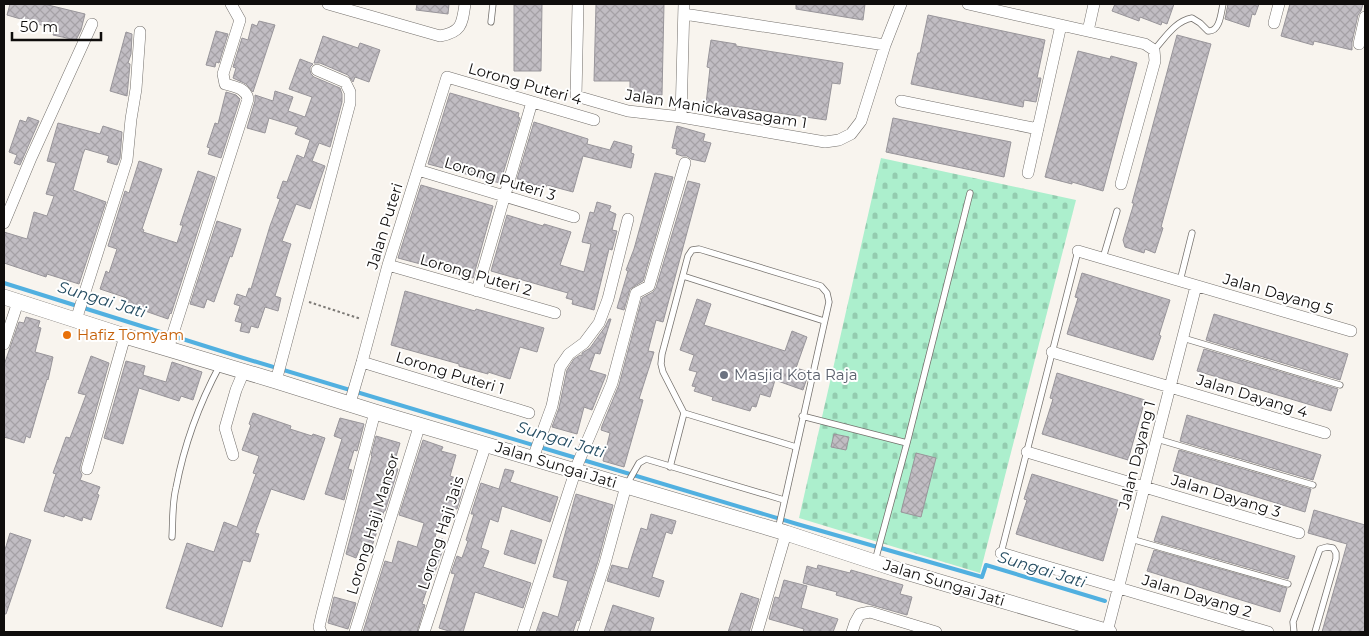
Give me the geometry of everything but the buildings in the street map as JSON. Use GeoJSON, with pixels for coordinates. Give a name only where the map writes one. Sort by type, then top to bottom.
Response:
{"type":"FeatureCollection","features":[{"type":"Feature","properties":{"kind":"main road","name":"Jalan Sungai Jati"},"geometry":{"type":"LineString","coordinates":[[11,299],[79,312],[125,336],[171,340],[220,364],[244,371],[279,372],[352,395],[375,412],[486,444],[536,450],[579,463],[628,481],[876,557],[1108,632]]}},
{"type":"Feature","properties":{"kind":"street"},"geometry":{"type":"LineString","coordinates":[[171,340],[248,99],[247,93],[225,84],[223,79],[240,20],[231,4]]}},
{"type":"Feature","properties":{"kind":"street"},"geometry":{"type":"LineString","coordinates":[[328,4],[440,36],[451,34],[459,28],[465,4]]}},
{"type":"Feature","properties":{"kind":"street","name":"Jalan Manickavasagam 1"},"geometry":{"type":"LineString","coordinates":[[578,4],[576,96],[628,111],[682,117],[825,142],[839,140],[851,134],[860,121],[885,45]]}},
{"type":"Feature","properties":{"kind":"street"},"geometry":{"type":"LineString","coordinates":[[682,117],[684,9],[885,45],[901,4]]}},
{"type":"Feature","properties":{"kind":"street"},"geometry":{"type":"LineString","coordinates":[[968,4],[1150,47],[1155,61],[1121,184]]}},
{"type":"Feature","properties":{"kind":"street"},"geometry":{"type":"LineString","coordinates":[[1088,31],[1094,4]]}},
{"type":"Feature","properties":{"kind":"street"},"geometry":{"type":"LineString","coordinates":[[1274,23],[1279,4]]}},
{"type":"Feature","properties":{"kind":"street"},"geometry":{"type":"LineString","coordinates":[[1359,44],[1365,16]]}},
{"type":"Feature","properties":{"kind":"street"},"geometry":{"type":"LineString","coordinates":[[4,223],[30,158],[92,24]]}},
{"type":"Feature","properties":{"kind":"street"},"geometry":{"type":"LineString","coordinates":[[1028,173],[1061,25]]}},
{"type":"Feature","properties":{"kind":"street"},"geometry":{"type":"LineString","coordinates":[[79,312],[127,160],[136,89],[140,32]]}},
{"type":"Feature","properties":{"kind":"street"},"geometry":{"type":"LineString","coordinates":[[279,372],[350,103],[350,92],[345,82],[317,70]]}},
{"type":"Feature","properties":{"kind":"street","name":"Lorong Puteri 4"},"geometry":{"type":"LineString","coordinates":[[448,77],[594,120]]}},
{"type":"Feature","properties":{"kind":"street","name":"Jalan Puteri"},"geometry":{"type":"LineString","coordinates":[[352,395],[388,265],[448,77]]}},
{"type":"Feature","properties":{"kind":"street"},"geometry":{"type":"LineString","coordinates":[[901,101],[1038,129]]}},
{"type":"Feature","properties":{"kind":"street"},"geometry":{"type":"LineString","coordinates":[[477,291],[532,102]]}},
{"type":"Feature","properties":{"kind":"street"},"geometry":{"type":"LineString","coordinates":[[522,632],[579,463],[612,383],[636,293],[649,286],[686,163]]}},
{"type":"Feature","properties":{"kind":"street","name":"Lorong Puteri 3"},"geometry":{"type":"LineString","coordinates":[[418,170],[574,217]]}},
{"type":"Feature","properties":{"kind":"street"},"geometry":{"type":"LineString","coordinates":[[536,450],[552,406],[560,367],[569,354],[584,343],[599,322],[605,307],[628,219]]}},
{"type":"Feature","properties":{"kind":"street","name":"Jalan Dayang 5"},"geometry":{"type":"LineString","coordinates":[[1078,251],[1351,331]]}},
{"type":"Feature","properties":{"kind":"street","name":"Lorong Puteri 2"},"geometry":{"type":"LineString","coordinates":[[388,265],[555,313]]}},
{"type":"Feature","properties":{"kind":"street","name":"Jalan Dayang 1"},"geometry":{"type":"LineString","coordinates":[[1108,632],[1196,286]]}},
{"type":"Feature","properties":{"kind":"street"},"geometry":{"type":"LineString","coordinates":[[4,344],[11,299]]}},
{"type":"Feature","properties":{"kind":"street"},"geometry":{"type":"LineString","coordinates":[[87,469],[125,336]]}},
{"type":"Feature","properties":{"kind":"street","name":"Jalan Dayang 4"},"geometry":{"type":"LineString","coordinates":[[1052,352],[1325,433]]}},
{"type":"Feature","properties":{"kind":"street","name":"Lorong Puteri 1"},"geometry":{"type":"LineString","coordinates":[[362,362],[529,413]]}},
{"type":"Feature","properties":{"kind":"street"},"geometry":{"type":"LineString","coordinates":[[233,455],[225,428],[236,390],[244,371]]}},
{"type":"Feature","properties":{"kind":"street"},"geometry":{"type":"LineString","coordinates":[[320,632],[319,627],[375,412]]}},
{"type":"Feature","properties":{"kind":"street","name":"Lorong Haji Mansor"},"geometry":{"type":"LineString","coordinates":[[354,632],[420,424]]}},
{"type":"Feature","properties":{"kind":"street","name":"Lorong Haji Jais"},"geometry":{"type":"LineString","coordinates":[[424,632],[486,444]]}},
{"type":"Feature","properties":{"kind":"street","name":"Jalan Dayang 3"},"geometry":{"type":"LineString","coordinates":[[1027,452],[1298,533]]}},
{"type":"Feature","properties":{"kind":"street"},"geometry":{"type":"LineString","coordinates":[[583,632],[628,481]]}},
{"type":"Feature","properties":{"kind":"street"},"geometry":{"type":"LineString","coordinates":[[757,632],[781,529]]}},
{"type":"Feature","properties":{"kind":"street","name":"Jalan Dayang 2"},"geometry":{"type":"LineString","coordinates":[[1001,553],[1268,632]]}},
{"type":"Feature","properties":{"kind":"street"},"geometry":{"type":"LineString","coordinates":[[853,628],[860,614],[870,612],[936,632]]}},
{"type":"Feature","properties":{"kind":"lane"},"geometry":{"type":"LineString","coordinates":[[491,22],[493,4]]}},
{"type":"Feature","properties":{"kind":"lane"},"geometry":{"type":"LineString","coordinates":[[1150,47],[1184,20],[1192,18],[1208,31],[1213,31],[1216,29],[1223,4]]}},
{"type":"Feature","properties":{"kind":"lane"},"geometry":{"type":"LineString","coordinates":[[876,557],[907,443],[970,193]]}},
{"type":"Feature","properties":{"kind":"lane"},"geometry":{"type":"LineString","coordinates":[[1103,258],[1117,210]]}},
{"type":"Feature","properties":{"kind":"lane"},"geometry":{"type":"LineString","coordinates":[[1180,281],[1192,233]]}},
{"type":"Feature","properties":{"kind":"lane"},"geometry":{"type":"LineString","coordinates":[[670,467],[684,413],[663,372],[661,364],[662,354],[688,256],[692,250],[699,249],[821,286],[827,293],[829,302],[781,514],[781,529]]}},
{"type":"Feature","properties":{"kind":"lane"},"geometry":{"type":"LineString","coordinates":[[1001,553],[1078,251]]}},
{"type":"Feature","properties":{"kind":"lane"},"geometry":{"type":"LineString","coordinates":[[683,276],[824,321]]}},
{"type":"Feature","properties":{"kind":"lane"},"geometry":{"type":"LineString","coordinates":[[1183,338],[1340,385]]}},
{"type":"Feature","properties":{"kind":"lane"},"geometry":{"type":"LineString","coordinates":[[172,537],[175,489],[190,431],[220,364]]}},
{"type":"Feature","properties":{"kind":"lane"},"geometry":{"type":"LineString","coordinates":[[684,413],[796,447]]}},
{"type":"Feature","properties":{"kind":"lane"},"geometry":{"type":"LineString","coordinates":[[802,416],[907,443]]}},
{"type":"Feature","properties":{"kind":"lane"},"geometry":{"type":"LineString","coordinates":[[1157,439],[1313,485]]}},
{"type":"Feature","properties":{"kind":"lane"},"geometry":{"type":"LineString","coordinates":[[628,481],[639,463],[646,459],[784,500]]}},
{"type":"Feature","properties":{"kind":"lane"},"geometry":{"type":"LineString","coordinates":[[1131,539],[1288,584]]}},
{"type":"Feature","properties":{"kind":"lane"},"geometry":{"type":"LineString","coordinates":[[1294,632],[1293,622],[1320,549],[1334,548],[1336,558],[1315,632]]}},
{"type":"Feature","properties":{"kind":"path"},"geometry":{"type":"LineString","coordinates":[[298,298],[357,317],[372,325]]}},
{"type":"Feature","properties":{"kind":"green space"},"geometry":{"type":"Polygon","coordinates":[[[881,158],[1076,200],[980,573],[799,518],[881,158]]]}},
{"type":"Feature","properties":{"kind":"waterway","name":"Sungai Jati"},"geometry":{"type":"LineString","coordinates":[[4,283],[240,357],[797,524],[982,577],[986,565],[1105,601]]}},
{"type":"Feature","properties":{"kind":"place","name":"Hafiz Tomyam"},"geometry":{"type":"Point","coordinates":[67,335]}},
{"type":"Feature","properties":{"kind":"place","name":"Masjid Kota Raja"},"geometry":{"type":"Point","coordinates":[724,375]}}]}
